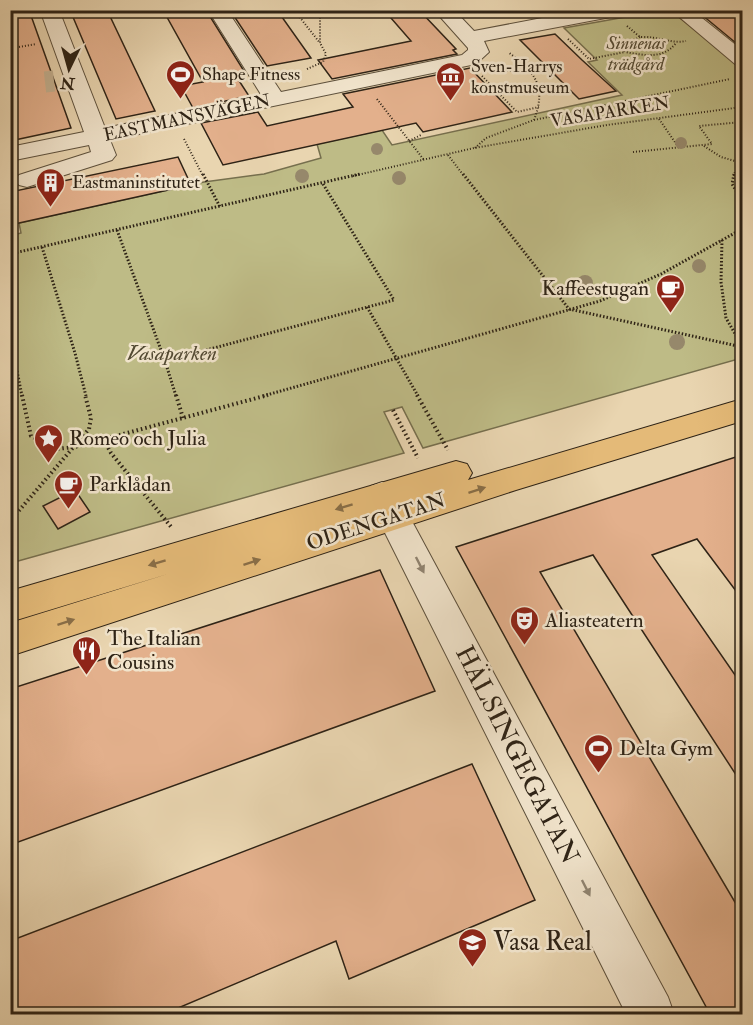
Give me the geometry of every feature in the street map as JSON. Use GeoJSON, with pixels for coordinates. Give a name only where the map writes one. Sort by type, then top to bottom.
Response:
{"type":"FeatureCollection","features":[{"type":"Feature","properties":{"kind":"main road","name":"ODENGATAN"},"geometry":{"type":"LineString","coordinates":[[10,640],[388,506],[742,389]]}},
{"type":"Feature","properties":{"kind":"main road","name":"ODENGATAN"},"geometry":{"type":"LineString","coordinates":[[10,607],[742,410]]}},
{"type":"Feature","properties":{"kind":"street"},"geometry":{"type":"LineString","coordinates":[[27,180],[104,155],[49,10]]}},
{"type":"Feature","properties":{"kind":"street"},"geometry":{"type":"LineString","coordinates":[[217,10],[274,100]]}},
{"type":"Feature","properties":{"kind":"street"},"geometry":{"type":"LineString","coordinates":[[443,10],[471,38],[479,52],[472,64]]}},
{"type":"Feature","properties":{"kind":"street"},"geometry":{"type":"LineString","coordinates":[[501,10],[518,29]]}},
{"type":"Feature","properties":{"kind":"street"},"geometry":{"type":"LineString","coordinates":[[680,10],[742,60]]}},
{"type":"Feature","properties":{"kind":"street"},"geometry":{"type":"LineString","coordinates":[[471,38],[613,11]]}},
{"type":"Feature","properties":{"kind":"street","name":"EASTMANSVÄGEN"},"geometry":{"type":"LineString","coordinates":[[10,154],[274,100],[472,64]]}},
{"type":"Feature","properties":{"kind":"street"},"geometry":{"type":"LineString","coordinates":[[54,81],[75,77]]}},
{"type":"Feature","properties":{"kind":"street","name":"HÄLSINGEGATAN"},"geometry":{"type":"LineString","coordinates":[[388,506],[651,1014]]}},
{"type":"Feature","properties":{"kind":"path"},"geometry":{"type":"LineString","coordinates":[[256,13],[273,10]]}},
{"type":"Feature","properties":{"kind":"path"},"geometry":{"type":"LineString","coordinates":[[294,10],[326,54],[323,62],[305,70]]}},
{"type":"Feature","properties":{"kind":"path"},"geometry":{"type":"LineString","coordinates":[[320,10],[320,43]]}},
{"type":"Feature","properties":{"kind":"path"},"geometry":{"type":"LineString","coordinates":[[736,10],[742,15]]}},
{"type":"Feature","properties":{"kind":"path"},"geometry":{"type":"LineString","coordinates":[[613,11],[640,37]]}},
{"type":"Feature","properties":{"kind":"path"},"geometry":{"type":"LineString","coordinates":[[550,23],[589,59],[625,52],[661,55],[670,51],[676,43]]}},
{"type":"Feature","properties":{"kind":"path"},"geometry":{"type":"LineString","coordinates":[[625,52],[621,46],[640,37],[655,36],[676,43],[712,35]]}},
{"type":"Feature","properties":{"kind":"path"},"geometry":{"type":"LineString","coordinates":[[19,47],[40,44]]}},
{"type":"Feature","properties":{"kind":"path"},"geometry":{"type":"LineString","coordinates":[[500,49],[510,53],[533,74],[542,90],[540,106],[534,120]]}},
{"type":"Feature","properties":{"kind":"path"},"geometry":{"type":"LineString","coordinates":[[472,64],[517,112],[540,106]]}},
{"type":"Feature","properties":{"kind":"path"},"geometry":{"type":"LineString","coordinates":[[490,69],[533,74]]}},
{"type":"Feature","properties":{"kind":"path"},"geometry":{"type":"LineString","coordinates":[[474,148],[486,138],[534,120],[734,78]]}},
{"type":"Feature","properties":{"kind":"path"},"geometry":{"type":"LineString","coordinates":[[371,92],[424,160]]}},
{"type":"Feature","properties":{"kind":"path","name":"VASAPARKEN"},"geometry":{"type":"LineString","coordinates":[[10,254],[474,148],[742,107]]}},
{"type":"Feature","properties":{"kind":"path"},"geometry":{"type":"LineString","coordinates":[[659,118],[679,148]]}},
{"type":"Feature","properties":{"kind":"path"},"geometry":{"type":"LineString","coordinates":[[633,152],[712,144],[699,126],[742,122]]}},
{"type":"Feature","properties":{"kind":"path"},"geometry":{"type":"LineString","coordinates":[[180,132],[220,207]]}},
{"type":"Feature","properties":{"kind":"path"},"geometry":{"type":"LineString","coordinates":[[409,141],[421,135]]}},
{"type":"Feature","properties":{"kind":"path"},"geometry":{"type":"LineString","coordinates":[[703,146],[710,152],[742,164],[735,171],[732,184],[742,200]]}},
{"type":"Feature","properties":{"kind":"path"},"geometry":{"type":"LineString","coordinates":[[448,154],[569,309],[742,346]]}},
{"type":"Feature","properties":{"kind":"path"},"geometry":{"type":"LineString","coordinates":[[165,361],[394,300],[323,183]]}},
{"type":"Feature","properties":{"kind":"path"},"geometry":{"type":"LineString","coordinates":[[10,355],[17,371],[31,436],[56,449],[75,447],[397,360],[600,301],[661,274],[742,229]]}},
{"type":"Feature","properties":{"kind":"path"},"geometry":{"type":"LineString","coordinates":[[117,230],[165,361],[183,418]]}},
{"type":"Feature","properties":{"kind":"path"},"geometry":{"type":"LineString","coordinates":[[722,240],[721,282],[726,318],[742,346]]}},
{"type":"Feature","properties":{"kind":"path"},"geometry":{"type":"LineString","coordinates":[[10,521],[75,447],[89,429],[91,418],[75,353],[42,247]]}},
{"type":"Feature","properties":{"kind":"path"},"geometry":{"type":"LineString","coordinates":[[367,307],[450,453]]}},
{"type":"Feature","properties":{"kind":"path"},"geometry":{"type":"LineString","coordinates":[[393,410],[419,462]]}},
{"type":"Feature","properties":{"kind":"path"},"geometry":{"type":"LineString","coordinates":[[104,440],[117,462],[173,529]]}},
{"type":"Feature","properties":{"kind":"green space","name":"Vasaparken"},"geometry":{"type":"Polygon","coordinates":[[[659,11],[671,11],[739,65],[742,64],[742,358],[423,448],[402,407],[384,412],[404,453],[11,563],[10,236],[21,233],[19,223],[204,182],[264,174],[321,158],[317,144],[382,130],[392,145],[622,95],[588,62],[597,60],[564,28],[659,11]]]}},
{"type":"Feature","properties":{"kind":"building"},"geometry":{"type":"Polygon","coordinates":[[[10,10],[29,10],[71,128],[10,141],[10,10]]]}},
{"type":"Feature","properties":{"kind":"building"},"geometry":{"type":"Polygon","coordinates":[[[70,10],[107,10],[155,111],[116,119],[70,10]]]}},
{"type":"Feature","properties":{"kind":"building"},"geometry":{"type":"Polygon","coordinates":[[[163,10],[206,10],[244,71],[234,73],[249,96],[193,108],[181,86],[203,82],[163,10]]]}},
{"type":"Feature","properties":{"kind":"building"},"geometry":{"type":"Polygon","coordinates":[[[230,10],[277,10],[311,58],[267,66],[230,10]]]}},
{"type":"Feature","properties":{"kind":"building"},"geometry":{"type":"Polygon","coordinates":[[[384,10],[419,10],[456,49],[453,50],[457,54],[332,79],[318,60],[411,41],[384,10]]]}},
{"type":"Feature","properties":{"kind":"building"},"geometry":{"type":"Polygon","coordinates":[[[696,10],[730,10],[742,20],[742,48],[696,10]]]}},
{"type":"Feature","properties":{"kind":"building"},"geometry":{"type":"Polygon","coordinates":[[[555,34],[616,91],[579,99],[520,40],[555,34]]]}},
{"type":"Feature","properties":{"kind":"building"},"geometry":{"type":"Polygon","coordinates":[[[470,68],[512,112],[423,132],[416,123],[223,165],[201,123],[258,112],[267,126],[353,107],[343,94],[470,68]]]}},
{"type":"Feature","properties":{"kind":"building","name":"Eastmaninstitutet"},"geometry":{"type":"Polygon","coordinates":[[[178,157],[191,185],[10,225],[10,192],[178,157]]]}},
{"type":"Feature","properties":{"kind":"building"},"geometry":{"type":"Polygon","coordinates":[[[742,455],[742,599],[697,539],[652,555],[742,685],[742,784],[593,555],[540,572],[742,914],[742,1014],[710,1014],[456,547],[742,455]]]}},
{"type":"Feature","properties":{"kind":"building"},"geometry":{"type":"Polygon","coordinates":[[[75,490],[90,512],[58,529],[43,506],[75,490]]]}},
{"type":"Feature","properties":{"kind":"building"},"geometry":{"type":"Polygon","coordinates":[[[380,570],[435,691],[10,845],[10,689],[380,570]]]}},
{"type":"Feature","properties":{"kind":"building"},"geometry":{"type":"Polygon","coordinates":[[[472,764],[535,900],[349,979],[336,941],[164,1014],[10,1014],[10,941],[472,764]]]}},
{"type":"Feature","properties":{"kind":"tunnel"},"geometry":{"type":"LineString","coordinates":[[45,82],[54,81]]}},
{"type":"Feature","properties":{"kind":"place","name":"Shape Fitness"},"geometry":{"type":"Point","coordinates":[181,100]}},
{"type":"Feature","properties":{"kind":"place","name":"Sven-Harrys konstmuseum"},"geometry":{"type":"Point","coordinates":[450,102]}},
{"type":"Feature","properties":{"kind":"place","name":"Eastmaninstitutet"},"geometry":{"type":"Point","coordinates":[51,208]}},
{"type":"Feature","properties":{"kind":"place","name":"Kaffeestugan"},"geometry":{"type":"Point","coordinates":[670,314]}},
{"type":"Feature","properties":{"kind":"place","name":"Romeo och Julia"},"geometry":{"type":"Point","coordinates":[48,464]}},
{"type":"Feature","properties":{"kind":"place","name":"Parklådan"},"geometry":{"type":"Point","coordinates":[68,510]}},
{"type":"Feature","properties":{"kind":"place","name":"Aliasteatern"},"geometry":{"type":"Point","coordinates":[524,646]}},
{"type":"Feature","properties":{"kind":"place","name":"The Italian Cousins"},"geometry":{"type":"Point","coordinates":[86,676]}},
{"type":"Feature","properties":{"kind":"place","name":"Delta Gym"},"geometry":{"type":"Point","coordinates":[598,774]}},
{"type":"Feature","properties":{"kind":"place","name":"Vasa Real"},"geometry":{"type":"Point","coordinates":[472,968]}},
{"type":"Feature","properties":{"kind":"park label","name":"Sinnenas trädgård"},"geometry":{"type":"Point","coordinates":[636,53]}}]}
